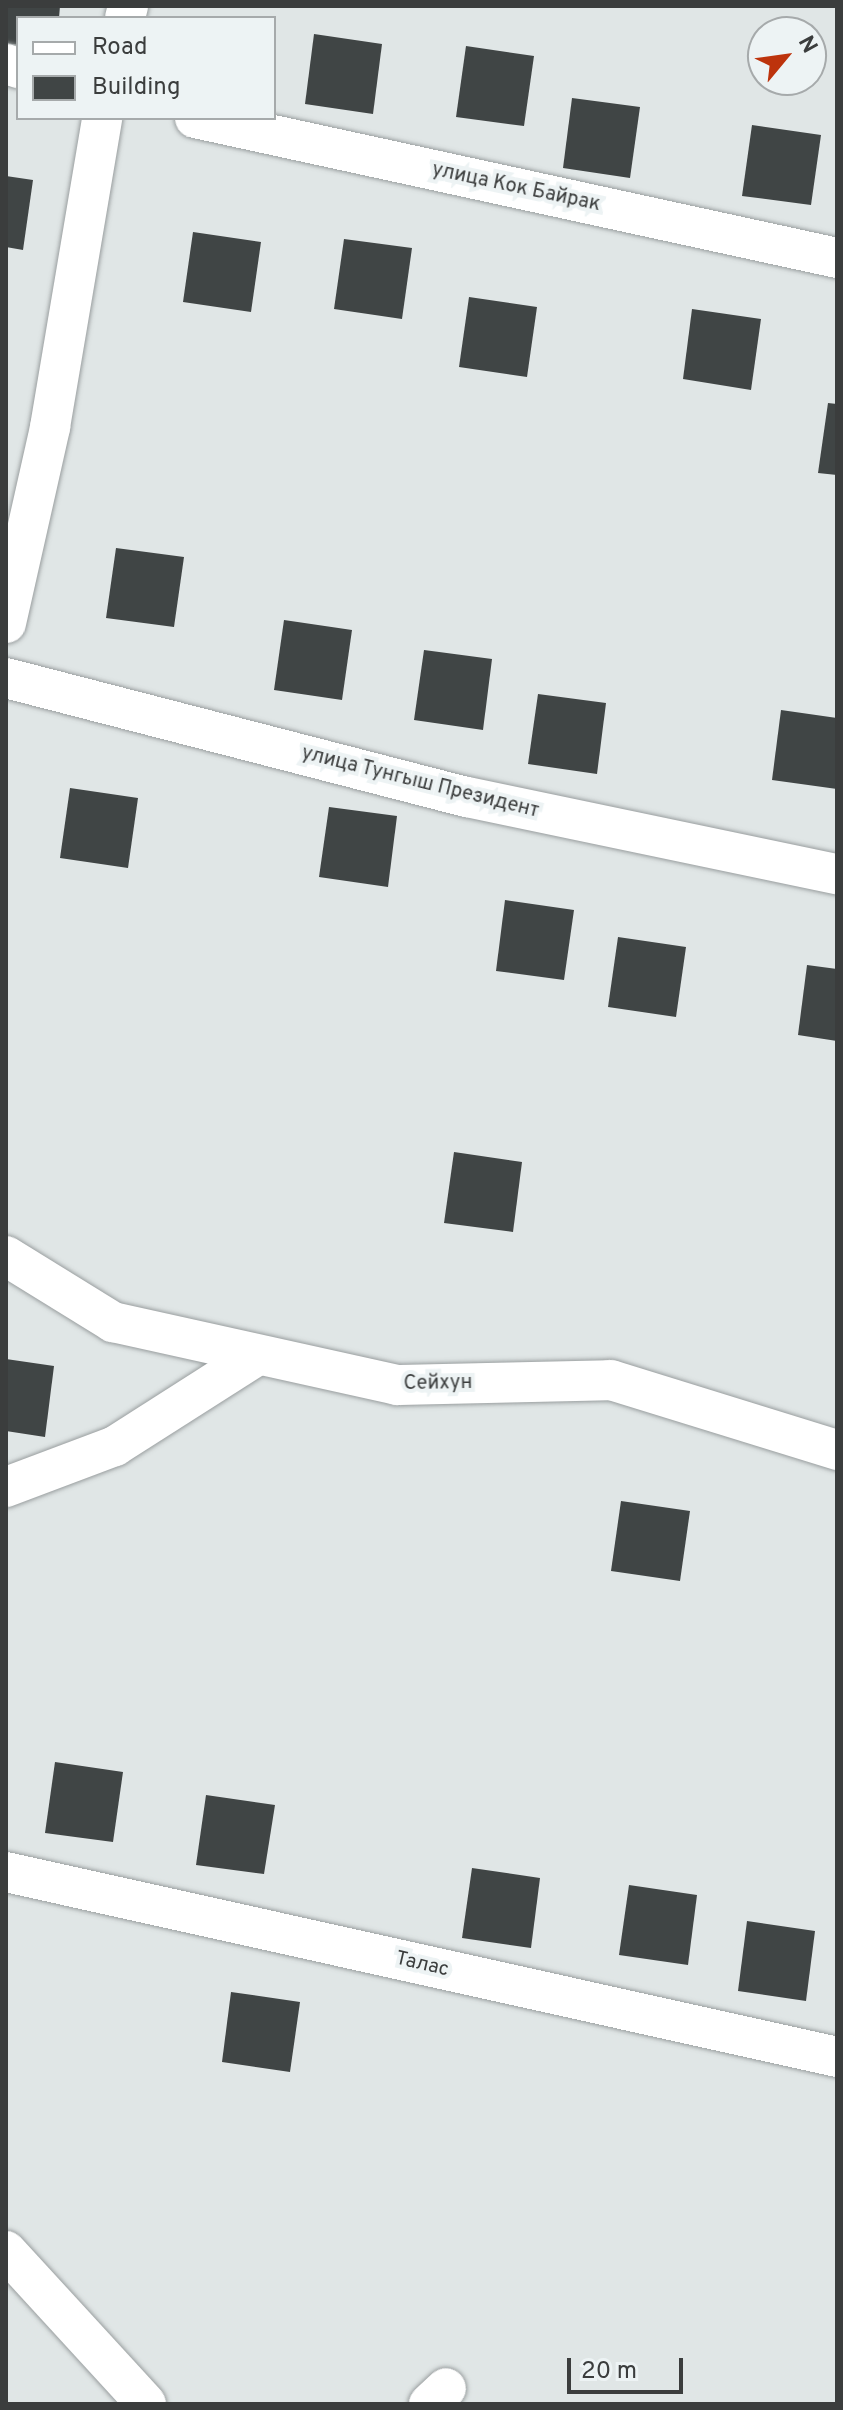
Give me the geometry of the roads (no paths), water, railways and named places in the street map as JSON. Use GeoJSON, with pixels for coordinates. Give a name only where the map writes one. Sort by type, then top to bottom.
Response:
{"type":"FeatureCollection","features":[{"type":"Feature","properties":{"kind":"street"},"geometry":{"type":"LineString","coordinates":[[6,623],[50,427],[102,120]]}},
{"type":"Feature","properties":{"kind":"street","name":"улица Кок Байрак"},"geometry":{"type":"LineString","coordinates":[[204,120],[837,258]]}},
{"type":"Feature","properties":{"kind":"street","name":"улица Тунгыш Президент"},"geometry":{"type":"LineString","coordinates":[[6,678],[467,797],[837,874]]}},
{"type":"Feature","properties":{"kind":"street","name":"Сейхун"},"geometry":{"type":"LineString","coordinates":[[6,1256],[113,1322],[397,1385],[611,1380],[837,1450]]}},
{"type":"Feature","properties":{"kind":"street"},"geometry":{"type":"LineString","coordinates":[[6,1487],[115,1446],[258,1355]]}},
{"type":"Feature","properties":{"kind":"street","name":"Талас"},"geometry":{"type":"LineString","coordinates":[[6,1872],[837,2057]]}},
{"type":"Feature","properties":{"kind":"street"},"geometry":{"type":"LineString","coordinates":[[6,2251],[146,2404]]}}]}
